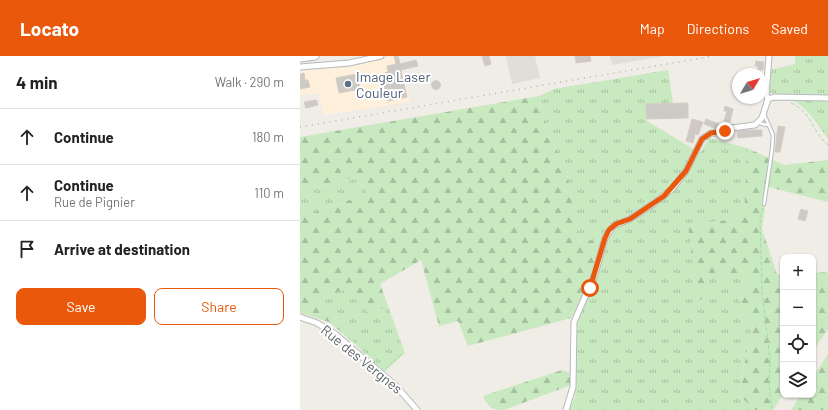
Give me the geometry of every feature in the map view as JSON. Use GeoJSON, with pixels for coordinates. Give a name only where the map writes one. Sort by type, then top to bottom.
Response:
{"type":"FeatureCollection","features":[{"type":"Feature","properties":{"kind":"main road"},"geometry":{"type":"LineString","coordinates":[[300,58],[314,56]]}},
{"type":"Feature","properties":{"kind":"street"},"geometry":{"type":"LineString","coordinates":[[300,67],[349,63],[381,56]]}},
{"type":"Feature","properties":{"kind":"street"},"geometry":{"type":"LineString","coordinates":[[768,69],[769,56]]}},
{"type":"Feature","properties":{"kind":"street"},"geometry":{"type":"LineString","coordinates":[[768,99],[774,97],[828,98]]}},
{"type":"Feature","properties":{"kind":"street"},"geometry":{"type":"LineString","coordinates":[[566,410],[573,387],[574,322],[595,274],[605,238],[613,226],[636,215],[672,189],[686,171],[702,139],[706,135],[721,133],[731,128],[754,125],[759,122],[764,114],[767,104]]}},
{"type":"Feature","properties":{"kind":"street","name":"Rue des Vergnes"},"geometry":{"type":"LineString","coordinates":[[300,317],[317,323],[331,331],[406,395],[418,410]]}},
{"type":"Feature","properties":{"kind":"lane"},"geometry":{"type":"LineString","coordinates":[[764,114],[773,135],[764,204]]}},
{"type":"Feature","properties":{"kind":"lane"},"geometry":{"type":"LineString","coordinates":[[759,122],[769,125]]}},
{"type":"Feature","properties":{"kind":"path"},"geometry":{"type":"LineString","coordinates":[[785,97],[787,101],[804,110],[820,136],[828,144]]}},
{"type":"Feature","properties":{"kind":"path"},"geometry":{"type":"LineString","coordinates":[[764,204],[760,219],[762,291],[770,359],[769,384],[772,410]]}},
{"type":"Feature","properties":{"kind":"path"},"geometry":{"type":"LineString","coordinates":[[381,373],[402,354]]}},
{"type":"Feature","properties":{"kind":"shaded area"},"geometry":{"type":"Polygon","coordinates":[[[398,56],[410,102],[324,115],[318,93],[300,95],[300,70],[349,67],[398,56]]]}},
{"type":"Feature","properties":{"kind":"shaded area"},"geometry":{"type":"Polygon","coordinates":[[[506,56],[535,56],[540,78],[512,84],[506,56]]]}},
{"type":"Feature","properties":{"kind":"shaded area"},"geometry":{"type":"Polygon","coordinates":[[[610,56],[665,56],[612,65],[610,56]]]}},
{"type":"Feature","properties":{"kind":"green space"},"geometry":{"type":"Polygon","coordinates":[[[795,56],[828,56],[828,139],[811,115],[797,102],[780,94],[770,93],[770,70],[795,64],[795,56]]]}},
{"type":"Feature","properties":{"kind":"green space"},"geometry":{"type":"Polygon","coordinates":[[[668,70],[673,103],[646,104],[647,121],[700,153],[709,138],[747,148],[744,218],[688,225],[704,299],[707,276],[751,276],[739,300],[753,324],[738,392],[754,410],[569,410],[575,397],[576,327],[603,238],[581,243],[565,165],[550,138],[539,96],[554,89],[668,70]]]}},
{"type":"Feature","properties":{"kind":"green space"},"geometry":{"type":"Polygon","coordinates":[[[539,96],[550,138],[565,165],[581,243],[603,237],[589,284],[571,318],[468,346],[458,321],[439,326],[421,260],[380,284],[388,306],[369,314],[352,287],[318,300],[346,327],[354,343],[329,322],[300,313],[300,217],[367,194],[360,176],[300,191],[300,137],[539,96]]]}},
{"type":"Feature","properties":{"kind":"green space"},"geometry":{"type":"Polygon","coordinates":[[[747,148],[784,165],[828,160],[828,202],[768,187],[762,229],[777,274],[780,274],[781,398],[773,410],[754,410],[738,393],[753,324],[739,300],[751,276],[708,277],[704,299],[697,300],[688,225],[744,218],[747,148]]]}},
{"type":"Feature","properties":{"kind":"green space"},"geometry":{"type":"Polygon","coordinates":[[[360,176],[367,194],[300,217],[300,191],[360,176]]]}},
{"type":"Feature","properties":{"kind":"green space"},"geometry":{"type":"Polygon","coordinates":[[[828,272],[828,329],[816,347],[816,290],[816,273],[828,272]]]}},
{"type":"Feature","properties":{"kind":"green space"},"geometry":{"type":"Polygon","coordinates":[[[352,287],[369,314],[388,306],[405,353],[384,372],[354,343],[346,327],[318,300],[352,287]]]}},
{"type":"Feature","properties":{"kind":"green space"},"geometry":{"type":"Polygon","coordinates":[[[828,354],[828,410],[791,410],[799,398],[816,398],[816,372],[828,354]]]}},
{"type":"Feature","properties":{"kind":"green space"},"geometry":{"type":"Polygon","coordinates":[[[562,370],[570,373],[571,385],[504,410],[491,407],[483,396],[562,370]]]}},
{"type":"Feature","properties":{"kind":"building"},"geometry":{"type":"Polygon","coordinates":[[[394,56],[398,56],[400,64],[416,60],[418,66],[401,70],[407,97],[388,101],[381,74],[388,72],[387,66],[396,64],[394,56]]]}},
{"type":"Feature","properties":{"kind":"building"},"geometry":{"type":"Polygon","coordinates":[[[482,56],[489,56],[491,64],[485,66],[482,56]]]}},
{"type":"Feature","properties":{"kind":"building"},"geometry":{"type":"Polygon","coordinates":[[[575,56],[590,56],[591,61],[576,63],[575,56]]]}},
{"type":"Feature","properties":{"kind":"building"},"geometry":{"type":"Polygon","coordinates":[[[756,61],[764,62],[763,68],[758,68],[758,66],[755,66],[756,61]]]}},
{"type":"Feature","properties":{"kind":"building"},"geometry":{"type":"Polygon","coordinates":[[[304,73],[305,80],[308,80],[310,87],[300,89],[300,74],[304,73]]]}},
{"type":"Feature","properties":{"kind":"building","name":"Image Laser Couleur"},"geometry":{"type":"Polygon","coordinates":[[[357,74],[360,89],[339,93],[336,78],[357,74]]]}},
{"type":"Feature","properties":{"kind":"building"},"geometry":{"type":"Polygon","coordinates":[[[434,81],[438,81],[440,85],[438,89],[434,89],[432,87],[432,83],[434,81]]]}},
{"type":"Feature","properties":{"kind":"building"},"geometry":{"type":"Polygon","coordinates":[[[316,100],[318,105],[306,108],[304,102],[316,100]]]}},
{"type":"Feature","properties":{"kind":"building"},"geometry":{"type":"Polygon","coordinates":[[[688,103],[688,118],[647,119],[646,104],[688,103]]]}},
{"type":"Feature","properties":{"kind":"building"},"geometry":{"type":"Polygon","coordinates":[[[725,106],[733,109],[730,122],[724,121],[727,111],[724,111],[725,106]]]}},
{"type":"Feature","properties":{"kind":"building"},"geometry":{"type":"Polygon","coordinates":[[[692,119],[703,122],[698,135],[695,134],[693,143],[686,141],[692,119]]]}},
{"type":"Feature","properties":{"kind":"building"},"geometry":{"type":"Polygon","coordinates":[[[706,119],[724,126],[716,129],[704,124],[706,119]]]}},
{"type":"Feature","properties":{"kind":"building"},"geometry":{"type":"Polygon","coordinates":[[[778,126],[785,127],[780,152],[775,152],[778,126]]]}},
{"type":"Feature","properties":{"kind":"building"},"geometry":{"type":"Polygon","coordinates":[[[762,130],[762,136],[738,138],[737,131],[762,130]]]}},
{"type":"Feature","properties":{"kind":"building"},"geometry":{"type":"Polygon","coordinates":[[[801,209],[808,211],[805,221],[798,219],[801,209]]]}},
{"type":"Feature","properties":{"kind":"railway"},"geometry":{"type":"LineString","coordinates":[[300,127],[713,56]]}},
{"type":"Feature","properties":{"kind":"place","name":"Image Laser Couleur"},"geometry":{"type":"Point","coordinates":[348,84]}},
{"type":"Feature","properties":{"kind":"route"},"geometry":{"type":"LineString","coordinates":[[590,288],[601,256],[605,238],[609,230],[616,224],[630,219],[664,196],[680,180],[702,139],[711,133],[721,133],[725,131]]}}]}
